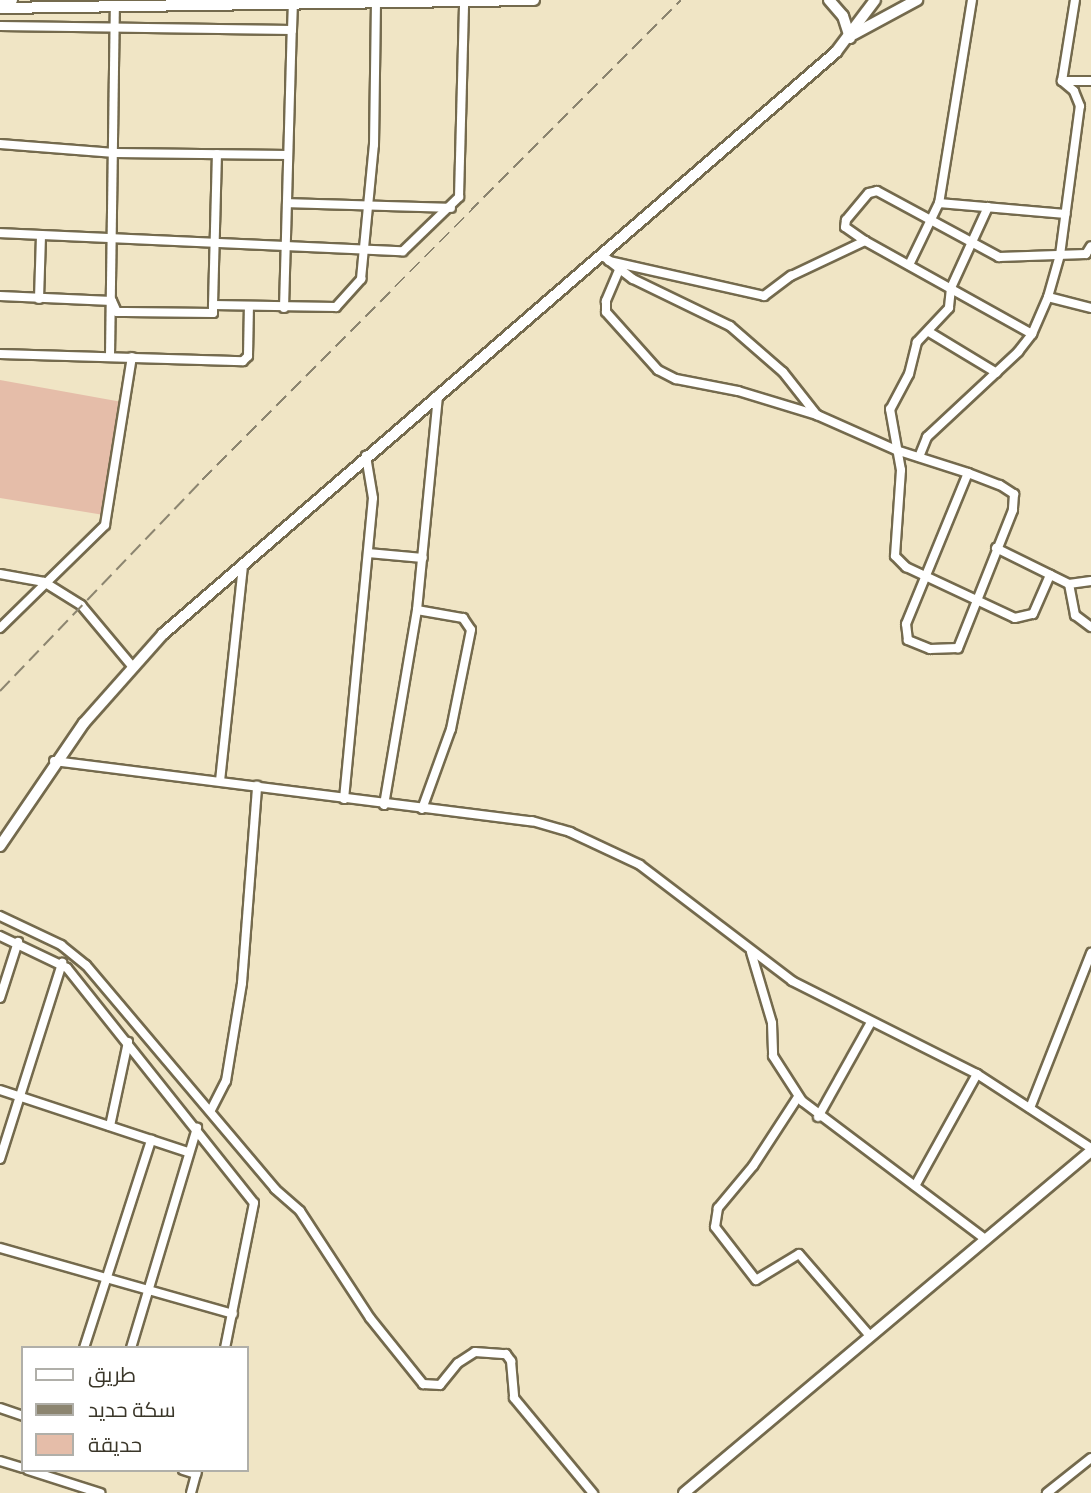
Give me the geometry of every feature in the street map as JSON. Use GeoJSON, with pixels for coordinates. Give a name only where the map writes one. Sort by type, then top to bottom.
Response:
{"type":"FeatureCollection","features":[{"type":"Feature","properties":{"kind":"main road"},"geometry":{"type":"LineString","coordinates":[[0,0],[12,0]]}},
{"type":"Feature","properties":{"kind":"main road"},"geometry":{"type":"LineString","coordinates":[[0,8],[193,3],[464,3],[534,0]]}},
{"type":"Feature","properties":{"kind":"main road"},"geometry":{"type":"LineString","coordinates":[[829,0],[843,16],[852,36]]}},
{"type":"Feature","properties":{"kind":"main road"},"geometry":{"type":"LineString","coordinates":[[0,846],[54,761],[132,666],[243,561],[438,395],[605,258],[852,36],[874,0]]}},
{"type":"Feature","properties":{"kind":"main road"},"geometry":{"type":"LineString","coordinates":[[852,36],[872,28],[917,0]]}},
{"type":"Feature","properties":{"kind":"main road"},"geometry":{"type":"LineString","coordinates":[[684,1493],[1091,1149]]}},
{"type":"Feature","properties":{"kind":"street"},"geometry":{"type":"LineString","coordinates":[[909,265],[939,203],[972,0]]}},
{"type":"Feature","properties":{"kind":"street"},"geometry":{"type":"LineString","coordinates":[[1062,81],[1076,0]]}},
{"type":"Feature","properties":{"kind":"street"},"geometry":{"type":"LineString","coordinates":[[213,305],[336,307],[360,283],[368,205],[376,3]]}},
{"type":"Feature","properties":{"kind":"street"},"geometry":{"type":"LineString","coordinates":[[0,233],[114,235],[214,243],[403,251],[451,208],[459,197],[464,3]]}},
{"type":"Feature","properties":{"kind":"street"},"geometry":{"type":"LineString","coordinates":[[284,308],[293,4]]}},
{"type":"Feature","properties":{"kind":"street"},"geometry":{"type":"LineString","coordinates":[[110,355],[114,235],[115,6]]}},
{"type":"Feature","properties":{"kind":"street"},"geometry":{"type":"LineString","coordinates":[[0,26],[292,30]]}},
{"type":"Feature","properties":{"kind":"street"},"geometry":{"type":"LineString","coordinates":[[1062,81],[1091,81]]}},
{"type":"Feature","properties":{"kind":"street"},"geometry":{"type":"LineString","coordinates":[[919,457],[927,438],[997,373],[1032,334],[1048,297],[1060,251],[1080,106],[1074,90],[1062,81]]}},
{"type":"Feature","properties":{"kind":"street"},"geometry":{"type":"LineString","coordinates":[[0,144],[115,153],[288,155]]}},
{"type":"Feature","properties":{"kind":"street"},"geometry":{"type":"LineString","coordinates":[[112,301],[117,312],[213,313],[217,154]]}},
{"type":"Feature","properties":{"kind":"street"},"geometry":{"type":"LineString","coordinates":[[1032,334],[865,241],[844,225],[871,192],[879,192],[970,245],[1006,259],[1060,251],[1089,252]]}},
{"type":"Feature","properties":{"kind":"street"},"geometry":{"type":"LineString","coordinates":[[287,203],[451,208]]}},
{"type":"Feature","properties":{"kind":"street"},"geometry":{"type":"LineString","coordinates":[[939,203],[1066,214]]}},
{"type":"Feature","properties":{"kind":"street"},"geometry":{"type":"LineString","coordinates":[[988,207],[951,288],[949,308],[917,342],[909,374],[890,409],[901,475],[895,556],[925,576],[1009,617],[1031,616],[1050,575]]}},
{"type":"Feature","properties":{"kind":"street"},"geometry":{"type":"LineString","coordinates":[[39,299],[41,235]]}},
{"type":"Feature","properties":{"kind":"street"},"geometry":{"type":"LineString","coordinates":[[605,258],[764,296],[792,276],[865,241]]}},
{"type":"Feature","properties":{"kind":"street"},"geometry":{"type":"LineString","coordinates":[[605,258],[619,270],[730,326],[783,372],[817,415]]}},
{"type":"Feature","properties":{"kind":"street"},"geometry":{"type":"LineString","coordinates":[[619,270],[606,301],[606,312],[626,340],[664,374],[817,415],[896,450],[968,473],[1000,485],[1016,496],[956,650],[914,644],[908,640],[905,629],[968,473]]}},
{"type":"Feature","properties":{"kind":"street"},"geometry":{"type":"LineString","coordinates":[[0,296],[112,301]]}},
{"type":"Feature","properties":{"kind":"street"},"geometry":{"type":"LineString","coordinates":[[1048,297],[1091,308]]}},
{"type":"Feature","properties":{"kind":"street"},"geometry":{"type":"LineString","coordinates":[[0,354],[245,360],[249,306]]}},
{"type":"Feature","properties":{"kind":"street"},"geometry":{"type":"LineString","coordinates":[[929,332],[997,373]]}},
{"type":"Feature","properties":{"kind":"street"},"geometry":{"type":"LineString","coordinates":[[0,628],[48,584],[106,523],[132,356]]}},
{"type":"Feature","properties":{"kind":"street"},"geometry":{"type":"LineString","coordinates":[[384,805],[423,558],[438,395]]}},
{"type":"Feature","properties":{"kind":"street"},"geometry":{"type":"LineString","coordinates":[[344,799],[373,484],[366,456]]}},
{"type":"Feature","properties":{"kind":"street"},"geometry":{"type":"LineString","coordinates":[[996,548],[1069,584],[1091,581]]}},
{"type":"Feature","properties":{"kind":"street"},"geometry":{"type":"LineString","coordinates":[[368,553],[423,558]]}},
{"type":"Feature","properties":{"kind":"street"},"geometry":{"type":"LineString","coordinates":[[220,780],[243,561]]}},
{"type":"Feature","properties":{"kind":"street"},"geometry":{"type":"LineString","coordinates":[[0,574],[48,584],[81,605],[132,666]]}},
{"type":"Feature","properties":{"kind":"street"},"geometry":{"type":"LineString","coordinates":[[1069,584],[1075,615],[1091,627]]}},
{"type":"Feature","properties":{"kind":"street"},"geometry":{"type":"LineString","coordinates":[[416,610],[463,618],[471,630],[451,729],[422,809]]}},
{"type":"Feature","properties":{"kind":"street"},"geometry":{"type":"LineString","coordinates":[[54,761],[220,780],[384,805],[532,821],[570,832],[640,865],[751,953],[792,981],[977,1074],[1091,1149]]}},
{"type":"Feature","properties":{"kind":"street"},"geometry":{"type":"LineString","coordinates":[[211,1110],[226,1081],[242,983],[257,786]]}},
{"type":"Feature","properties":{"kind":"street"},"geometry":{"type":"LineString","coordinates":[[0,916],[81,959],[310,1225],[370,1318],[423,1384],[440,1385],[458,1363],[475,1352],[506,1354],[511,1361],[514,1398],[593,1493]]}},
{"type":"Feature","properties":{"kind":"street"},"geometry":{"type":"LineString","coordinates":[[0,936],[62,963],[128,1042],[254,1203],[225,1346]]}},
{"type":"Feature","properties":{"kind":"street"},"geometry":{"type":"LineString","coordinates":[[0,998],[18,942]]}},
{"type":"Feature","properties":{"kind":"street"},"geometry":{"type":"LineString","coordinates":[[751,953],[772,1023],[774,1056],[798,1097],[818,1117],[984,1238]]}},
{"type":"Feature","properties":{"kind":"street"},"geometry":{"type":"LineString","coordinates":[[1030,1108],[1091,953]]}},
{"type":"Feature","properties":{"kind":"street"},"geometry":{"type":"LineString","coordinates":[[0,1159],[62,963]]}},
{"type":"Feature","properties":{"kind":"street"},"geometry":{"type":"LineString","coordinates":[[818,1117],[871,1022]]}},
{"type":"Feature","properties":{"kind":"street"},"geometry":{"type":"LineString","coordinates":[[110,1126],[128,1042]]}},
{"type":"Feature","properties":{"kind":"street"},"geometry":{"type":"LineString","coordinates":[[915,1186],[977,1074]]}},
{"type":"Feature","properties":{"kind":"street"},"geometry":{"type":"LineString","coordinates":[[0,1090],[188,1152]]}},
{"type":"Feature","properties":{"kind":"street"},"geometry":{"type":"LineString","coordinates":[[798,1097],[718,1209],[715,1227],[756,1280],[793,1255],[801,1256],[870,1336]]}},
{"type":"Feature","properties":{"kind":"street"},"geometry":{"type":"LineString","coordinates":[[132,1346],[197,1129]]}},
{"type":"Feature","properties":{"kind":"street"},"geometry":{"type":"LineString","coordinates":[[84,1346],[152,1140]]}},
{"type":"Feature","properties":{"kind":"street"},"geometry":{"type":"LineString","coordinates":[[0,1248],[104,1281],[233,1314]]}},
{"type":"Feature","properties":{"kind":"street"},"geometry":{"type":"LineString","coordinates":[[0,1408],[21,1415]]}},
{"type":"Feature","properties":{"kind":"street"},"geometry":{"type":"LineString","coordinates":[[1047,1493],[1091,1458]]}},
{"type":"Feature","properties":{"kind":"street"},"geometry":{"type":"LineString","coordinates":[[0,1461],[21,1467]]}},
{"type":"Feature","properties":{"kind":"street"},"geometry":{"type":"LineString","coordinates":[[42,1472],[100,1493]]}},
{"type":"Feature","properties":{"kind":"street"},"geometry":{"type":"LineString","coordinates":[[191,1493],[196,1472]]}},
{"type":"Feature","properties":{"kind":"green space"},"geometry":{"type":"Polygon","coordinates":[[[0,380],[122,402],[104,515],[0,498],[0,380]]]}},
{"type":"Feature","properties":{"kind":"railway"},"geometry":{"type":"LineString","coordinates":[[0,691],[202,480],[681,0]]}}]}
